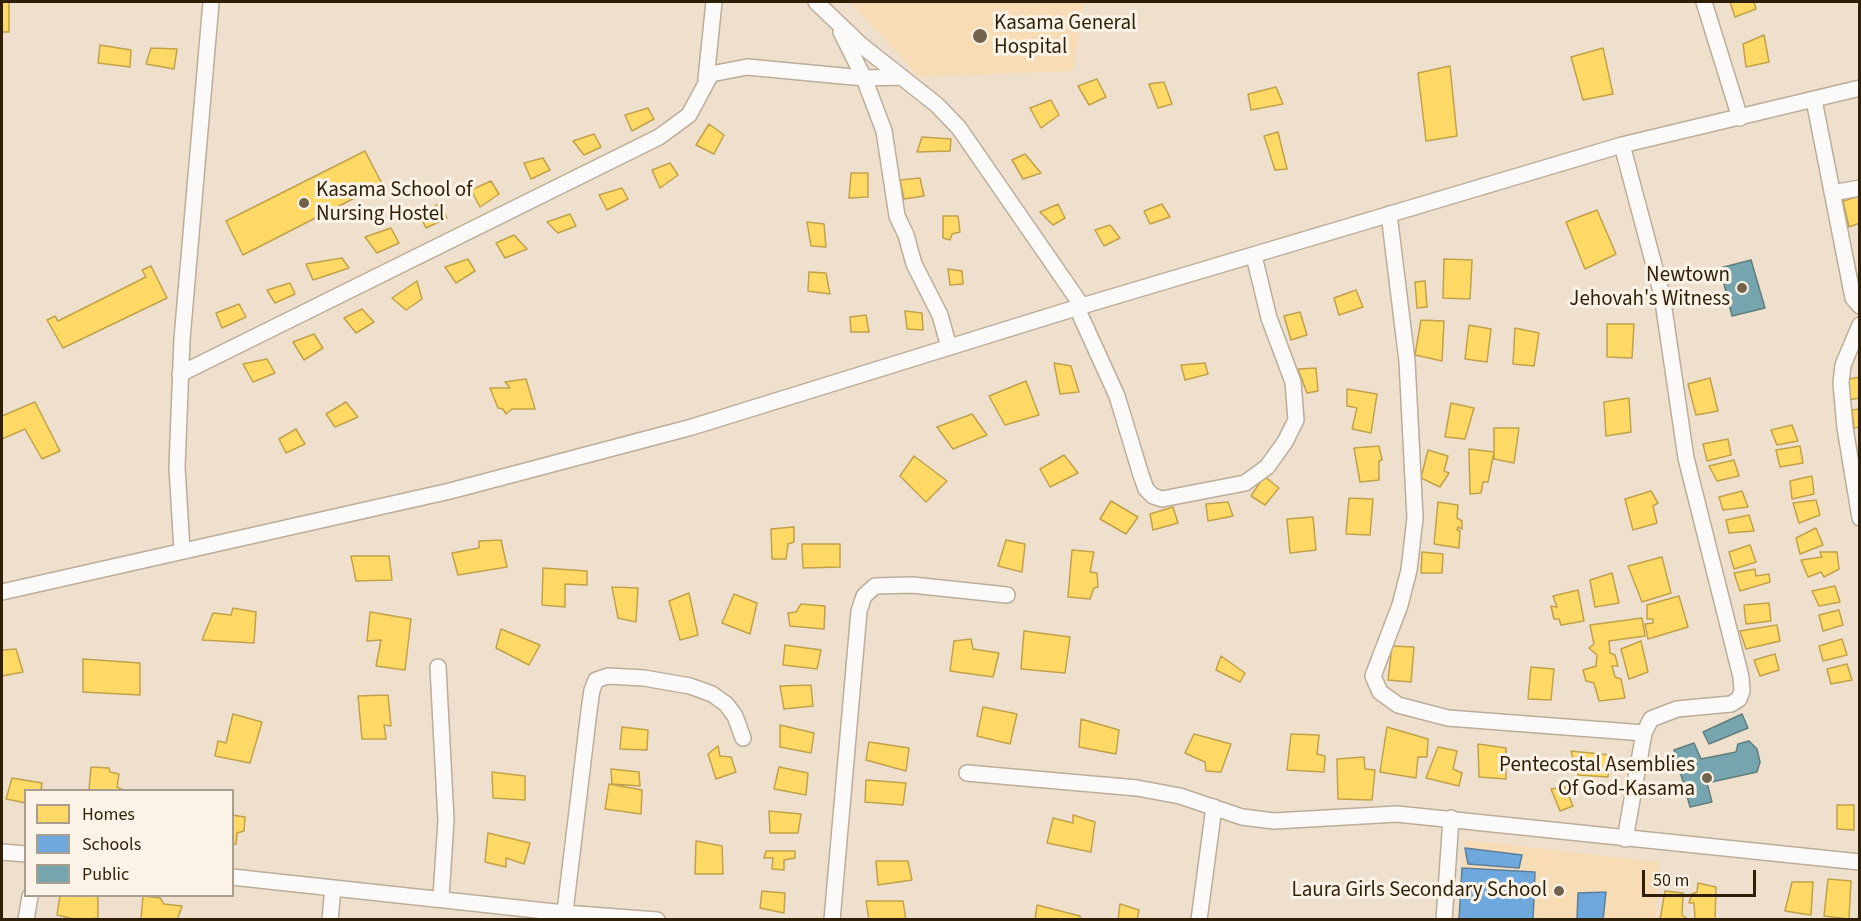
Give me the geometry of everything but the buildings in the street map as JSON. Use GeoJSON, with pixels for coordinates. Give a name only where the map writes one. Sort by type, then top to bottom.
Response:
{"type":"FeatureCollection","features":[{"type":"Feature","properties":{"kind":"street"},"geometry":{"type":"LineString","coordinates":[[182,550],[177,467],[180,374],[198,130],[211,2]]}},
{"type":"Feature","properties":{"kind":"street"},"geometry":{"type":"LineString","coordinates":[[180,374],[659,137],[689,115],[706,79],[714,2]]}},
{"type":"Feature","properties":{"kind":"street"},"geometry":{"type":"LineString","coordinates":[[816,2],[837,24],[937,105],[959,128],[1079,307],[1117,396],[1146,489],[1153,496],[1162,499],[1245,483],[1267,467],[1285,442],[1296,420],[1293,382],[1269,318],[1254,256]]}},
{"type":"Feature","properties":{"kind":"street"},"geometry":{"type":"LineString","coordinates":[[1704,2],[1740,118]]}},
{"type":"Feature","properties":{"kind":"street"},"geometry":{"type":"LineString","coordinates":[[837,24],[864,78],[884,131],[897,216],[906,235],[914,264],[940,315],[949,347]]}},
{"type":"Feature","properties":{"kind":"street"},"geometry":{"type":"LineString","coordinates":[[706,79],[720,70],[747,67],[864,78],[902,77]]}},
{"type":"Feature","properties":{"kind":"street"},"geometry":{"type":"LineString","coordinates":[[2,592],[462,488],[692,427],[1079,307],[1622,145],[1860,88]]}},
{"type":"Feature","properties":{"kind":"street"},"geometry":{"type":"LineString","coordinates":[[1814,100],[1853,298],[1860,306]]}},
{"type":"Feature","properties":{"kind":"street"},"geometry":{"type":"LineString","coordinates":[[1622,145],[1662,295],[1686,458],[1741,677],[1742,691],[1739,699],[1731,704],[1677,709],[1661,713],[1651,719],[1644,733],[1625,839]]}},
{"type":"Feature","properties":{"kind":"street"},"geometry":{"type":"LineString","coordinates":[[1832,193],[1860,188]]}},
{"type":"Feature","properties":{"kind":"street"},"geometry":{"type":"LineString","coordinates":[[1389,214],[1407,362],[1415,518],[1409,570],[1400,605],[1373,676],[1380,692],[1398,705],[1448,718],[1644,733]]}},
{"type":"Feature","properties":{"kind":"street"},"geometry":{"type":"LineString","coordinates":[[1860,325],[1843,365],[1841,383],[1846,439],[1860,518]]}},
{"type":"Feature","properties":{"kind":"street"},"geometry":{"type":"LineString","coordinates":[[832,920],[859,611],[864,596],[875,586],[912,585],[1007,595]]}},
{"type":"Feature","properties":{"kind":"street"},"geometry":{"type":"LineString","coordinates":[[438,667],[446,820],[441,897]]}},
{"type":"Feature","properties":{"kind":"street"},"geometry":{"type":"LineString","coordinates":[[564,916],[589,711],[596,680],[608,676],[644,678],[690,686],[712,694],[726,704],[735,716],[743,738]]}},
{"type":"Feature","properties":{"kind":"street"},"geometry":{"type":"LineString","coordinates":[[968,773],[1137,788],[1180,796],[1242,817],[1274,821],[1397,814],[1860,862]]}},
{"type":"Feature","properties":{"kind":"street"},"geometry":{"type":"LineString","coordinates":[[1199,920],[1214,807]]}},
{"type":"Feature","properties":{"kind":"street"},"geometry":{"type":"LineString","coordinates":[[1444,920],[1451,819]]}},
{"type":"Feature","properties":{"kind":"street"},"geometry":{"type":"LineString","coordinates":[[2,852],[24,854]]}},
{"type":"Feature","properties":{"kind":"street"},"geometry":{"type":"LineString","coordinates":[[234,877],[441,897],[564,916],[657,920]]}},
{"type":"Feature","properties":{"kind":"street"},"geometry":{"type":"LineString","coordinates":[[330,920],[333,888]]}},
{"type":"Feature","properties":{"kind":"street"},"geometry":{"type":"LineString","coordinates":[[26,920],[30,897]]}},
{"type":"Feature","properties":{"kind":"shaded area","name":"Kasama General Hospital"},"geometry":{"type":"Polygon","coordinates":[[[850,2],[1084,2],[1073,71],[919,77],[850,2]]]}},
{"type":"Feature","properties":{"kind":"shaded area","name":"Laura Girls Secondary School"},"geometry":{"type":"Polygon","coordinates":[[[1465,840],[1659,862],[1656,919],[1456,920],[1465,840]]]}},
{"type":"Feature","properties":{"kind":"place","name":"Kasama General Hospital"},"geometry":{"type":"Point","coordinates":[980,36]}},
{"type":"Feature","properties":{"kind":"place","name":"Kasama School of Nursing Hostel"},"geometry":{"type":"Point","coordinates":[304,203]}},
{"type":"Feature","properties":{"kind":"place","name":"Newtown Jehovah's Witness"},"geometry":{"type":"Point","coordinates":[1742,288]}},
{"type":"Feature","properties":{"kind":"place","name":"Pentecostal Asemblies Of God-Kasama"},"geometry":{"type":"Point","coordinates":[1707,778]}},
{"type":"Feature","properties":{"kind":"place","name":"Laura Girls Secondary School"},"geometry":{"type":"Point","coordinates":[1559,891]}}]}
